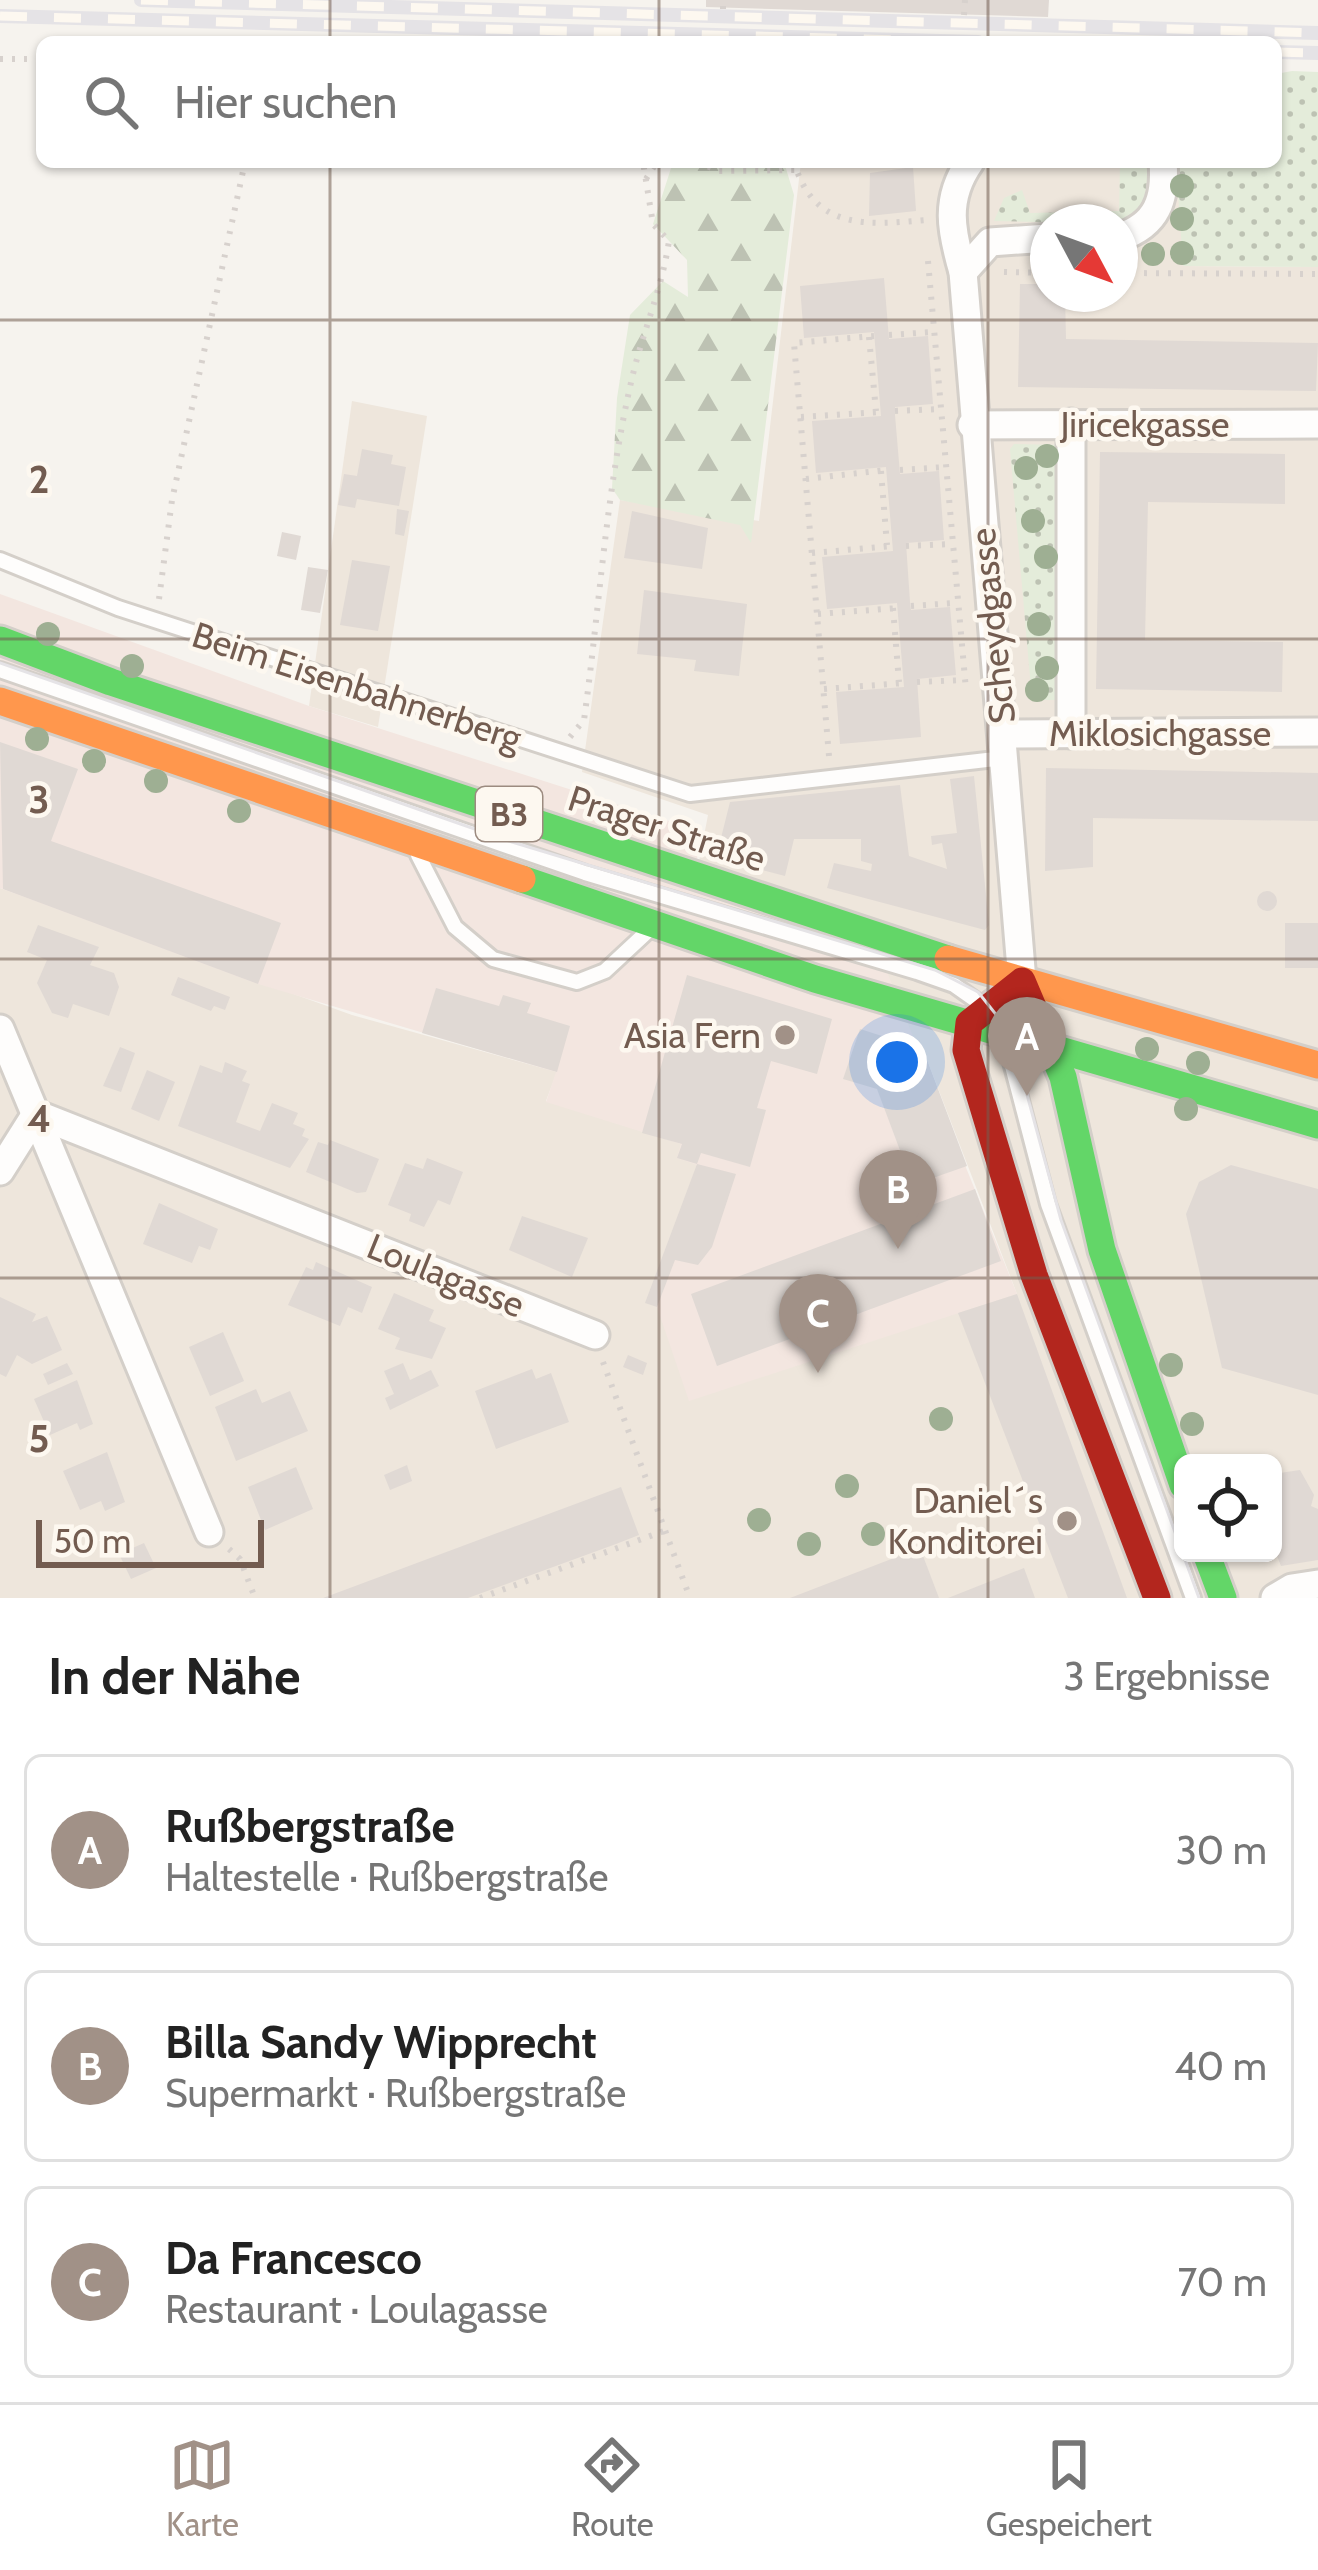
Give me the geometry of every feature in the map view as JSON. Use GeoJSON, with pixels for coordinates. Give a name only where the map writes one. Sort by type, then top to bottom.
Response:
{"type":"FeatureCollection","features":[{"type":"Feature","properties":{"kind":"main road","name":"Prager Straße"},"geometry":{"type":"LineString","coordinates":[[0,640],[111,682],[1022,981],[1318,1065]]}},
{"type":"Feature","properties":{"kind":"main road","name":"B3"},"geometry":{"type":"LineString","coordinates":[[0,701],[655,925],[985,1020],[1050,1045],[1318,1125]]}},
{"type":"Feature","properties":{"kind":"main road"},"geometry":{"type":"LineString","coordinates":[[1022,981],[985,1020],[966,1050],[1016,1220],[1156,1598]]}},
{"type":"Feature","properties":{"kind":"main road"},"geometry":{"type":"LineString","coordinates":[[1022,981],[1032,1015],[1064,1077],[1102,1250],[1174,1459]]}},
{"type":"Feature","properties":{"kind":"main road"},"geometry":{"type":"LineString","coordinates":[[1209,1562],[1223,1598]]}},
{"type":"Feature","properties":{"kind":"street","name":"Scheydgasse"},"geometry":{"type":"LineString","coordinates":[[967,168],[950,209],[963,272],[972,424],[1022,981]]}},
{"type":"Feature","properties":{"kind":"street"},"geometry":{"type":"LineString","coordinates":[[1138,229],[1159,207],[1162,168]]}},
{"type":"Feature","properties":{"kind":"street"},"geometry":{"type":"LineString","coordinates":[[963,272],[990,242],[1030,239]]}},
{"type":"Feature","properties":{"kind":"street","name":"Scheydgasse"},"geometry":{"type":"LineString","coordinates":[[1071,423],[1071,734]]}},
{"type":"Feature","properties":{"kind":"street","name":"Jiricekgasse"},"geometry":{"type":"LineString","coordinates":[[972,424],[1318,424]]}},
{"type":"Feature","properties":{"kind":"street","name":"Miklosichgasse"},"geometry":{"type":"LineString","coordinates":[[1004,746],[1071,734],[1318,732]]}},
{"type":"Feature","properties":{"kind":"street"},"geometry":{"type":"LineString","coordinates":[[0,1029],[209,1532]]}},
{"type":"Feature","properties":{"kind":"street"},"geometry":{"type":"LineString","coordinates":[[0,1171],[36,1114]]}},
{"type":"Feature","properties":{"kind":"street","name":"Loulagasse"},"geometry":{"type":"LineString","coordinates":[[36,1114],[595,1335]]}},
{"type":"Feature","properties":{"kind":"street"},"geometry":{"type":"LineString","coordinates":[[1275,1598],[1292,1588],[1318,1584]]}},
{"type":"Feature","properties":{"kind":"lane","name":"Beim Eisenbahnerberg"},"geometry":{"type":"LineString","coordinates":[[0,560],[151,619],[689,794],[831,778],[1004,746]]}},
{"type":"Feature","properties":{"kind":"lane"},"geometry":{"type":"LineString","coordinates":[[0,670],[522,852],[954,985],[985,1020],[1192,1598]]}},
{"type":"Feature","properties":{"kind":"lane"},"geometry":{"type":"LineString","coordinates":[[414,844],[454,927],[494,959],[577,982],[590,979],[655,925]]}},
{"type":"Feature","properties":{"kind":"path"},"geometry":{"type":"LineString","coordinates":[[964,15],[965,0]]}},
{"type":"Feature","properties":{"kind":"path"},"geometry":{"type":"LineString","coordinates":[[0,58],[36,59]]}},
{"type":"Feature","properties":{"kind":"path"},"geometry":{"type":"LineString","coordinates":[[151,619],[162,592],[172,500],[244,168]]}},
{"type":"Feature","properties":{"kind":"path"},"geometry":{"type":"LineString","coordinates":[[565,753],[570,734],[584,720],[612,488],[634,373],[670,242],[653,224],[644,168]]}},
{"type":"Feature","properties":{"kind":"path"},"geometry":{"type":"LineString","coordinates":[[646,180],[653,168]]}},
{"type":"Feature","properties":{"kind":"path"},"geometry":{"type":"LineString","coordinates":[[712,168],[765,168]]}},
{"type":"Feature","properties":{"kind":"path"},"geometry":{"type":"LineString","coordinates":[[796,168],[816,204],[838,220],[859,224],[926,220]]}},
{"type":"Feature","properties":{"kind":"path"},"geometry":{"type":"LineString","coordinates":[[1138,273],[1318,274]]}},
{"type":"Feature","properties":{"kind":"path"},"geometry":{"type":"LineString","coordinates":[[889,335],[933,332]]}},
{"type":"Feature","properties":{"kind":"path"},"geometry":{"type":"LineString","coordinates":[[801,418],[878,412],[872,336],[794,344],[831,778]]}},
{"type":"Feature","properties":{"kind":"path"},"geometry":{"type":"LineString","coordinates":[[895,411],[940,409]]}},
{"type":"Feature","properties":{"kind":"path"},"geometry":{"type":"LineString","coordinates":[[900,470],[945,467]]}},
{"type":"Feature","properties":{"kind":"path"},"geometry":{"type":"LineString","coordinates":[[806,479],[883,471],[890,547],[812,553]]}},
{"type":"Feature","properties":{"kind":"path"},"geometry":{"type":"LineString","coordinates":[[906,546],[953,544]]}},
{"type":"Feature","properties":{"kind":"path"},"geometry":{"type":"LineString","coordinates":[[911,606],[957,603]]}},
{"type":"Feature","properties":{"kind":"path"},"geometry":{"type":"LineString","coordinates":[[818,614],[895,608],[902,683],[824,688]]}},
{"type":"Feature","properties":{"kind":"path"},"geometry":{"type":"LineString","coordinates":[[917,682],[965,680]]}},
{"type":"Feature","properties":{"kind":"path"},"geometry":{"type":"LineString","coordinates":[[595,1335],[690,1598]]}},
{"type":"Feature","properties":{"kind":"path"},"geometry":{"type":"LineString","coordinates":[[480,1598],[664,1531]]}},
{"type":"Feature","properties":{"kind":"path"},"geometry":{"type":"LineString","coordinates":[[209,1532],[241,1558],[255,1598]]}},
{"type":"Feature","properties":{"kind":"shaded area"},"geometry":{"type":"Polygon","coordinates":[[[800,168],[1176,168],[1184,266],[1318,267],[1318,1598],[0,1598],[0,888],[352,1015],[557,1072],[546,1101],[682,1144],[697,1164],[1017,1294],[923,1049],[694,888],[708,815],[582,772],[620,500],[759,521],[800,168]]]}},
{"type":"Feature","properties":{"kind":"shaded area"},"geometry":{"type":"Polygon","coordinates":[[[352,401],[427,416],[378,727],[309,706],[352,401]]]}},
{"type":"Feature","properties":{"kind":"shaded area"},"geometry":{"type":"Polygon","coordinates":[[[0,594],[309,706],[700,831],[694,888],[877,947],[1017,1294],[689,1401],[657,1307],[697,1165],[677,1158],[681,1144],[546,1102],[556,1072],[258,984],[0,888],[0,594]]]}},
{"type":"Feature","properties":{"kind":"green space"},"geometry":{"type":"Polygon","coordinates":[[[1318,72],[1318,267],[1183,266],[1176,168],[1282,168],[1282,73],[1318,72]]]}},
{"type":"Feature","properties":{"kind":"green space"},"geometry":{"type":"Polygon","coordinates":[[[671,168],[786,168],[794,195],[751,543],[740,525],[620,500],[612,488],[617,398],[630,315],[663,281],[688,297],[687,260],[653,224],[671,168]]]}},
{"type":"Feature","properties":{"kind":"green space"},"geometry":{"type":"Polygon","coordinates":[[[1120,168],[1149,168],[1144,204],[1138,209],[1138,204],[1119,204],[1120,168]]]}},
{"type":"Feature","properties":{"kind":"green space"},"geometry":{"type":"Polygon","coordinates":[[[1022,190],[1030,222],[994,221],[1004,198],[1022,190]]]}},
{"type":"Feature","properties":{"kind":"green space"},"geometry":{"type":"Polygon","coordinates":[[[1014,444],[1060,445],[1055,700],[1032,700],[1010,449],[1014,444]]]}},
{"type":"Feature","properties":{"kind":"building"},"geometry":{"type":"Polygon","coordinates":[[[706,0],[1049,0],[1048,17],[706,7],[706,0]]]}},
{"type":"Feature","properties":{"kind":"building"},"geometry":{"type":"Polygon","coordinates":[[[913,168],[916,211],[869,216],[870,173],[913,168]]]}},
{"type":"Feature","properties":{"kind":"building"},"geometry":{"type":"Polygon","coordinates":[[[884,278],[889,339],[928,336],[933,404],[895,407],[895,415],[900,474],[939,471],[944,540],[906,543],[910,602],[911,610],[950,607],[956,675],[917,679],[921,737],[840,744],[836,692],[904,687],[897,603],[827,609],[822,557],[893,551],[886,467],[816,473],[812,421],[881,416],[874,332],[804,338],[800,286],[884,278]]]}},
{"type":"Feature","properties":{"kind":"building"},"geometry":{"type":"Polygon","coordinates":[[[1020,284],[1030,284],[1030,312],[1065,312],[1066,339],[1318,343],[1316,391],[1018,387],[1020,284]]]}},
{"type":"Feature","properties":{"kind":"building"},"geometry":{"type":"Polygon","coordinates":[[[362,449],[393,455],[391,464],[406,467],[399,506],[357,499],[355,508],[338,505],[344,474],[357,476],[362,449]]]}},
{"type":"Feature","properties":{"kind":"building"},"geometry":{"type":"Polygon","coordinates":[[[1100,452],[1285,454],[1285,504],[1148,502],[1145,640],[1283,642],[1282,692],[1096,689],[1100,452]]]}},
{"type":"Feature","properties":{"kind":"building"},"geometry":{"type":"Polygon","coordinates":[[[397,509],[409,511],[404,536],[395,534],[397,509]]]}},
{"type":"Feature","properties":{"kind":"building"},"geometry":{"type":"Polygon","coordinates":[[[632,511],[708,528],[702,569],[624,558],[632,511]]]}},
{"type":"Feature","properties":{"kind":"building"},"geometry":{"type":"Polygon","coordinates":[[[282,532],[301,536],[296,560],[277,556],[282,532]]]}},
{"type":"Feature","properties":{"kind":"building"},"geometry":{"type":"Polygon","coordinates":[[[352,560],[390,566],[378,631],[340,625],[352,560]]]}},
{"type":"Feature","properties":{"kind":"building"},"geometry":{"type":"Polygon","coordinates":[[[308,567],[328,570],[320,613],[301,610],[308,567]]]}},
{"type":"Feature","properties":{"kind":"building"},"geometry":{"type":"Polygon","coordinates":[[[644,590],[747,604],[739,676],[694,671],[696,660],[637,654],[644,590]]]}},
{"type":"Feature","properties":{"kind":"building"},"geometry":{"type":"Polygon","coordinates":[[[0,742],[78,769],[51,841],[281,923],[258,984],[3,889],[0,742]]]}},
{"type":"Feature","properties":{"kind":"building"},"geometry":{"type":"Polygon","coordinates":[[[1046,768],[1318,773],[1318,821],[1093,818],[1093,867],[1045,871],[1046,768]]]}},
{"type":"Feature","properties":{"kind":"building"},"geometry":{"type":"Polygon","coordinates":[[[974,776],[989,925],[985,930],[827,888],[834,863],[871,871],[872,864],[861,861],[861,839],[794,839],[785,876],[716,858],[730,802],[900,785],[909,856],[947,869],[942,843],[932,845],[931,836],[957,833],[950,779],[974,776]]]}},
{"type":"Feature","properties":{"kind":"building"},"geometry":{"type":"Polygon","coordinates":[[[1267,891],[1277,901],[1267,911],[1257,901],[1267,891]]]}},
{"type":"Feature","properties":{"kind":"building"},"geometry":{"type":"Polygon","coordinates":[[[1285,923],[1318,923],[1318,968],[1285,968],[1285,923]]]}},
{"type":"Feature","properties":{"kind":"building"},"geometry":{"type":"Polygon","coordinates":[[[38,925],[99,947],[90,965],[114,973],[119,987],[109,1016],[73,1004],[68,1018],[52,1013],[37,983],[47,960],[27,952],[38,925]]]}},
{"type":"Feature","properties":{"kind":"building"},"geometry":{"type":"Polygon","coordinates":[[[687,975],[832,1019],[817,1074],[771,1061],[757,1108],[766,1110],[750,1167],[701,1153],[697,1164],[677,1158],[682,1144],[642,1133],[687,975]]]}},
{"type":"Feature","properties":{"kind":"building"},"geometry":{"type":"Polygon","coordinates":[[[178,977],[230,997],[225,1010],[214,1006],[211,1011],[171,995],[178,977]]]}},
{"type":"Feature","properties":{"kind":"building"},"geometry":{"type":"Polygon","coordinates":[[[436,988],[499,1006],[503,995],[531,1003],[527,1013],[570,1026],[557,1072],[422,1033],[436,988]]]}},
{"type":"Feature","properties":{"kind":"building"},"geometry":{"type":"Polygon","coordinates":[[[860,1029],[923,1049],[967,1166],[913,1185],[877,1089],[843,1079],[860,1029]]]}},
{"type":"Feature","properties":{"kind":"building"},"geometry":{"type":"Polygon","coordinates":[[[120,1047],[135,1053],[121,1092],[103,1086],[120,1047]]]}},
{"type":"Feature","properties":{"kind":"building"},"geometry":{"type":"Polygon","coordinates":[[[225,1062],[247,1071],[242,1081],[250,1084],[236,1122],[260,1131],[272,1103],[298,1113],[293,1124],[305,1129],[302,1136],[309,1139],[290,1168],[178,1126],[200,1065],[222,1073],[225,1062]]]}},
{"type":"Feature","properties":{"kind":"building"},"geometry":{"type":"Polygon","coordinates":[[[147,1070],[175,1082],[159,1121],[131,1109],[147,1070]]]}},
{"type":"Feature","properties":{"kind":"building"},"geometry":{"type":"Polygon","coordinates":[[[330,1140],[379,1159],[366,1192],[357,1193],[306,1172],[318,1142],[328,1145],[330,1140]]]}},
{"type":"Feature","properties":{"kind":"building"},"geometry":{"type":"Polygon","coordinates":[[[427,1158],[463,1172],[450,1205],[438,1200],[424,1227],[409,1221],[411,1214],[388,1205],[405,1163],[423,1169],[427,1158]]]}},
{"type":"Feature","properties":{"kind":"building"},"geometry":{"type":"Polygon","coordinates":[[[697,1164],[736,1174],[712,1247],[698,1265],[675,1260],[657,1307],[645,1303],[697,1164]]]}},
{"type":"Feature","properties":{"kind":"building"},"geometry":{"type":"Polygon","coordinates":[[[1231,1165],[1318,1189],[1318,1395],[1222,1368],[1186,1214],[1199,1182],[1231,1165]]]}},
{"type":"Feature","properties":{"kind":"building"},"geometry":{"type":"Polygon","coordinates":[[[975,1189],[1001,1261],[717,1366],[691,1294],[975,1189]]]}},
{"type":"Feature","properties":{"kind":"building"},"geometry":{"type":"Polygon","coordinates":[[[159,1203],[218,1229],[210,1250],[199,1246],[192,1263],[143,1244],[159,1203]]]}},
{"type":"Feature","properties":{"kind":"building"},"geometry":{"type":"Polygon","coordinates":[[[522,1216],[588,1238],[572,1277],[509,1250],[522,1216]]]}},
{"type":"Feature","properties":{"kind":"building"},"geometry":{"type":"Polygon","coordinates":[[[316,1262],[372,1287],[362,1313],[348,1307],[340,1326],[288,1305],[306,1267],[313,1270],[316,1262]]]}},
{"type":"Feature","properties":{"kind":"building"},"geometry":{"type":"Polygon","coordinates":[[[394,1293],[434,1310],[429,1321],[446,1328],[432,1359],[395,1349],[400,1338],[378,1329],[394,1293]]]}},
{"type":"Feature","properties":{"kind":"building"},"geometry":{"type":"Polygon","coordinates":[[[1017,1294],[1127,1598],[1068,1598],[958,1313],[1017,1294]]]}},
{"type":"Feature","properties":{"kind":"building"},"geometry":{"type":"Polygon","coordinates":[[[0,1297],[36,1314],[32,1322],[47,1316],[62,1350],[32,1364],[17,1355],[6,1377],[0,1374],[0,1297]]]}},
{"type":"Feature","properties":{"kind":"building"},"geometry":{"type":"Polygon","coordinates":[[[223,1332],[244,1381],[210,1396],[189,1347],[223,1332]]]}},
{"type":"Feature","properties":{"kind":"building"},"geometry":{"type":"Polygon","coordinates":[[[628,1355],[647,1363],[643,1375],[623,1367],[628,1355]]]}},
{"type":"Feature","properties":{"kind":"building"},"geometry":{"type":"Polygon","coordinates":[[[67,1363],[73,1374],[48,1385],[43,1374],[67,1363]]]}},
{"type":"Feature","properties":{"kind":"building"},"geometry":{"type":"Polygon","coordinates":[[[403,1363],[410,1380],[431,1370],[439,1386],[390,1410],[385,1398],[394,1394],[384,1371],[403,1363]]]}},
{"type":"Feature","properties":{"kind":"building"},"geometry":{"type":"Polygon","coordinates":[[[532,1369],[536,1379],[551,1373],[569,1422],[496,1449],[475,1391],[532,1369]]]}},
{"type":"Feature","properties":{"kind":"building"},"geometry":{"type":"Polygon","coordinates":[[[77,1380],[93,1424],[80,1430],[77,1423],[50,1435],[34,1399],[77,1380]]]}},
{"type":"Feature","properties":{"kind":"building"},"geometry":{"type":"Polygon","coordinates":[[[256,1389],[262,1403],[290,1391],[308,1431],[236,1461],[215,1407],[256,1389]]]}},
{"type":"Feature","properties":{"kind":"building"},"geometry":{"type":"Polygon","coordinates":[[[107,1452],[125,1502],[105,1511],[101,1501],[80,1510],[63,1471],[107,1452]]]}},
{"type":"Feature","properties":{"kind":"building"},"geometry":{"type":"Polygon","coordinates":[[[407,1465],[412,1481],[390,1490],[384,1475],[407,1465]]]}},
{"type":"Feature","properties":{"kind":"building"},"geometry":{"type":"Polygon","coordinates":[[[296,1467],[313,1509],[265,1530],[248,1487],[296,1467]]]}},
{"type":"Feature","properties":{"kind":"building"},"geometry":{"type":"Polygon","coordinates":[[[1300,1470],[1314,1495],[1311,1506],[1318,1509],[1318,1560],[1281,1566],[1282,1473],[1300,1470]]]}},
{"type":"Feature","properties":{"kind":"building"},"geometry":{"type":"Polygon","coordinates":[[[621,1487],[639,1535],[616,1544],[468,1598],[323,1598],[621,1487]]]}},
{"type":"Feature","properties":{"kind":"building"},"geometry":{"type":"Polygon","coordinates":[[[144,1543],[156,1568],[131,1579],[119,1554],[144,1543]]]}},
{"type":"Feature","properties":{"kind":"building"},"geometry":{"type":"Polygon","coordinates":[[[920,1548],[939,1598],[790,1598],[920,1548]]]}},
{"type":"Feature","properties":{"kind":"building"},"geometry":{"type":"Polygon","coordinates":[[[1024,1568],[1035,1598],[948,1598],[1024,1568]]]}},
{"type":"Feature","properties":{"kind":"tram line"},"geometry":{"type":"LineString","coordinates":[[0,663],[512,842],[935,970],[978,992],[1010,1032],[1061,1220],[1199,1598]]}},
{"type":"Feature","properties":{"kind":"railway"},"geometry":{"type":"LineString","coordinates":[[141,0],[1318,33]]}},
{"type":"Feature","properties":{"kind":"railway"},"geometry":{"type":"LineString","coordinates":[[0,16],[752,36]]}},
{"type":"Feature","properties":{"kind":"railway"},"geometry":{"type":"LineString","coordinates":[[1282,52],[1318,53]]}},
{"type":"Feature","properties":{"kind":"traffic: fast"},"geometry":{"type":"LineString","coordinates":[[0,640],[111,682],[948,959]]}},
{"type":"Feature","properties":{"kind":"traffic: fast"},"geometry":{"type":"LineString","coordinates":[[522,879],[815,979],[1318,1125]]}},
{"type":"Feature","properties":{"kind":"traffic: fast"},"geometry":{"type":"LineString","coordinates":[[1033,1007],[1063,1077],[1102,1250],[1174,1459]]}},
{"type":"Feature","properties":{"kind":"traffic: fast"},"geometry":{"type":"LineString","coordinates":[[1209,1562],[1223,1598]]}},
{"type":"Feature","properties":{"kind":"traffic: slow"},"geometry":{"type":"LineString","coordinates":[[0,701],[522,879]]}},
{"type":"Feature","properties":{"kind":"traffic: slow"},"geometry":{"type":"LineString","coordinates":[[948,959],[1318,1065]]}},
{"type":"Feature","properties":{"kind":"traffic: jam"},"geometry":{"type":"LineString","coordinates":[[1033,1007],[1022,981],[969,1023],[966,1050],[1034,1275],[1157,1598]]}},
{"type":"Feature","properties":{"kind":"place","name":"Asia Fern"},"geometry":{"type":"Point","coordinates":[785,1035]}},
{"type":"Feature","properties":{"kind":"place","name":"Rußbergstraße"},"geometry":{"type":"Point","coordinates":[1027,1096]}},
{"type":"Feature","properties":{"kind":"place","name":"Billa Sandy Wipprecht"},"geometry":{"type":"Point","coordinates":[898,1249]}},
{"type":"Feature","properties":{"kind":"place","name":"Da Francesco"},"geometry":{"type":"Point","coordinates":[818,1373]}},
{"type":"Feature","properties":{"kind":"place","name":"Daniel´s Konditorei"},"geometry":{"type":"Point","coordinates":[1067,1521]}}]}
